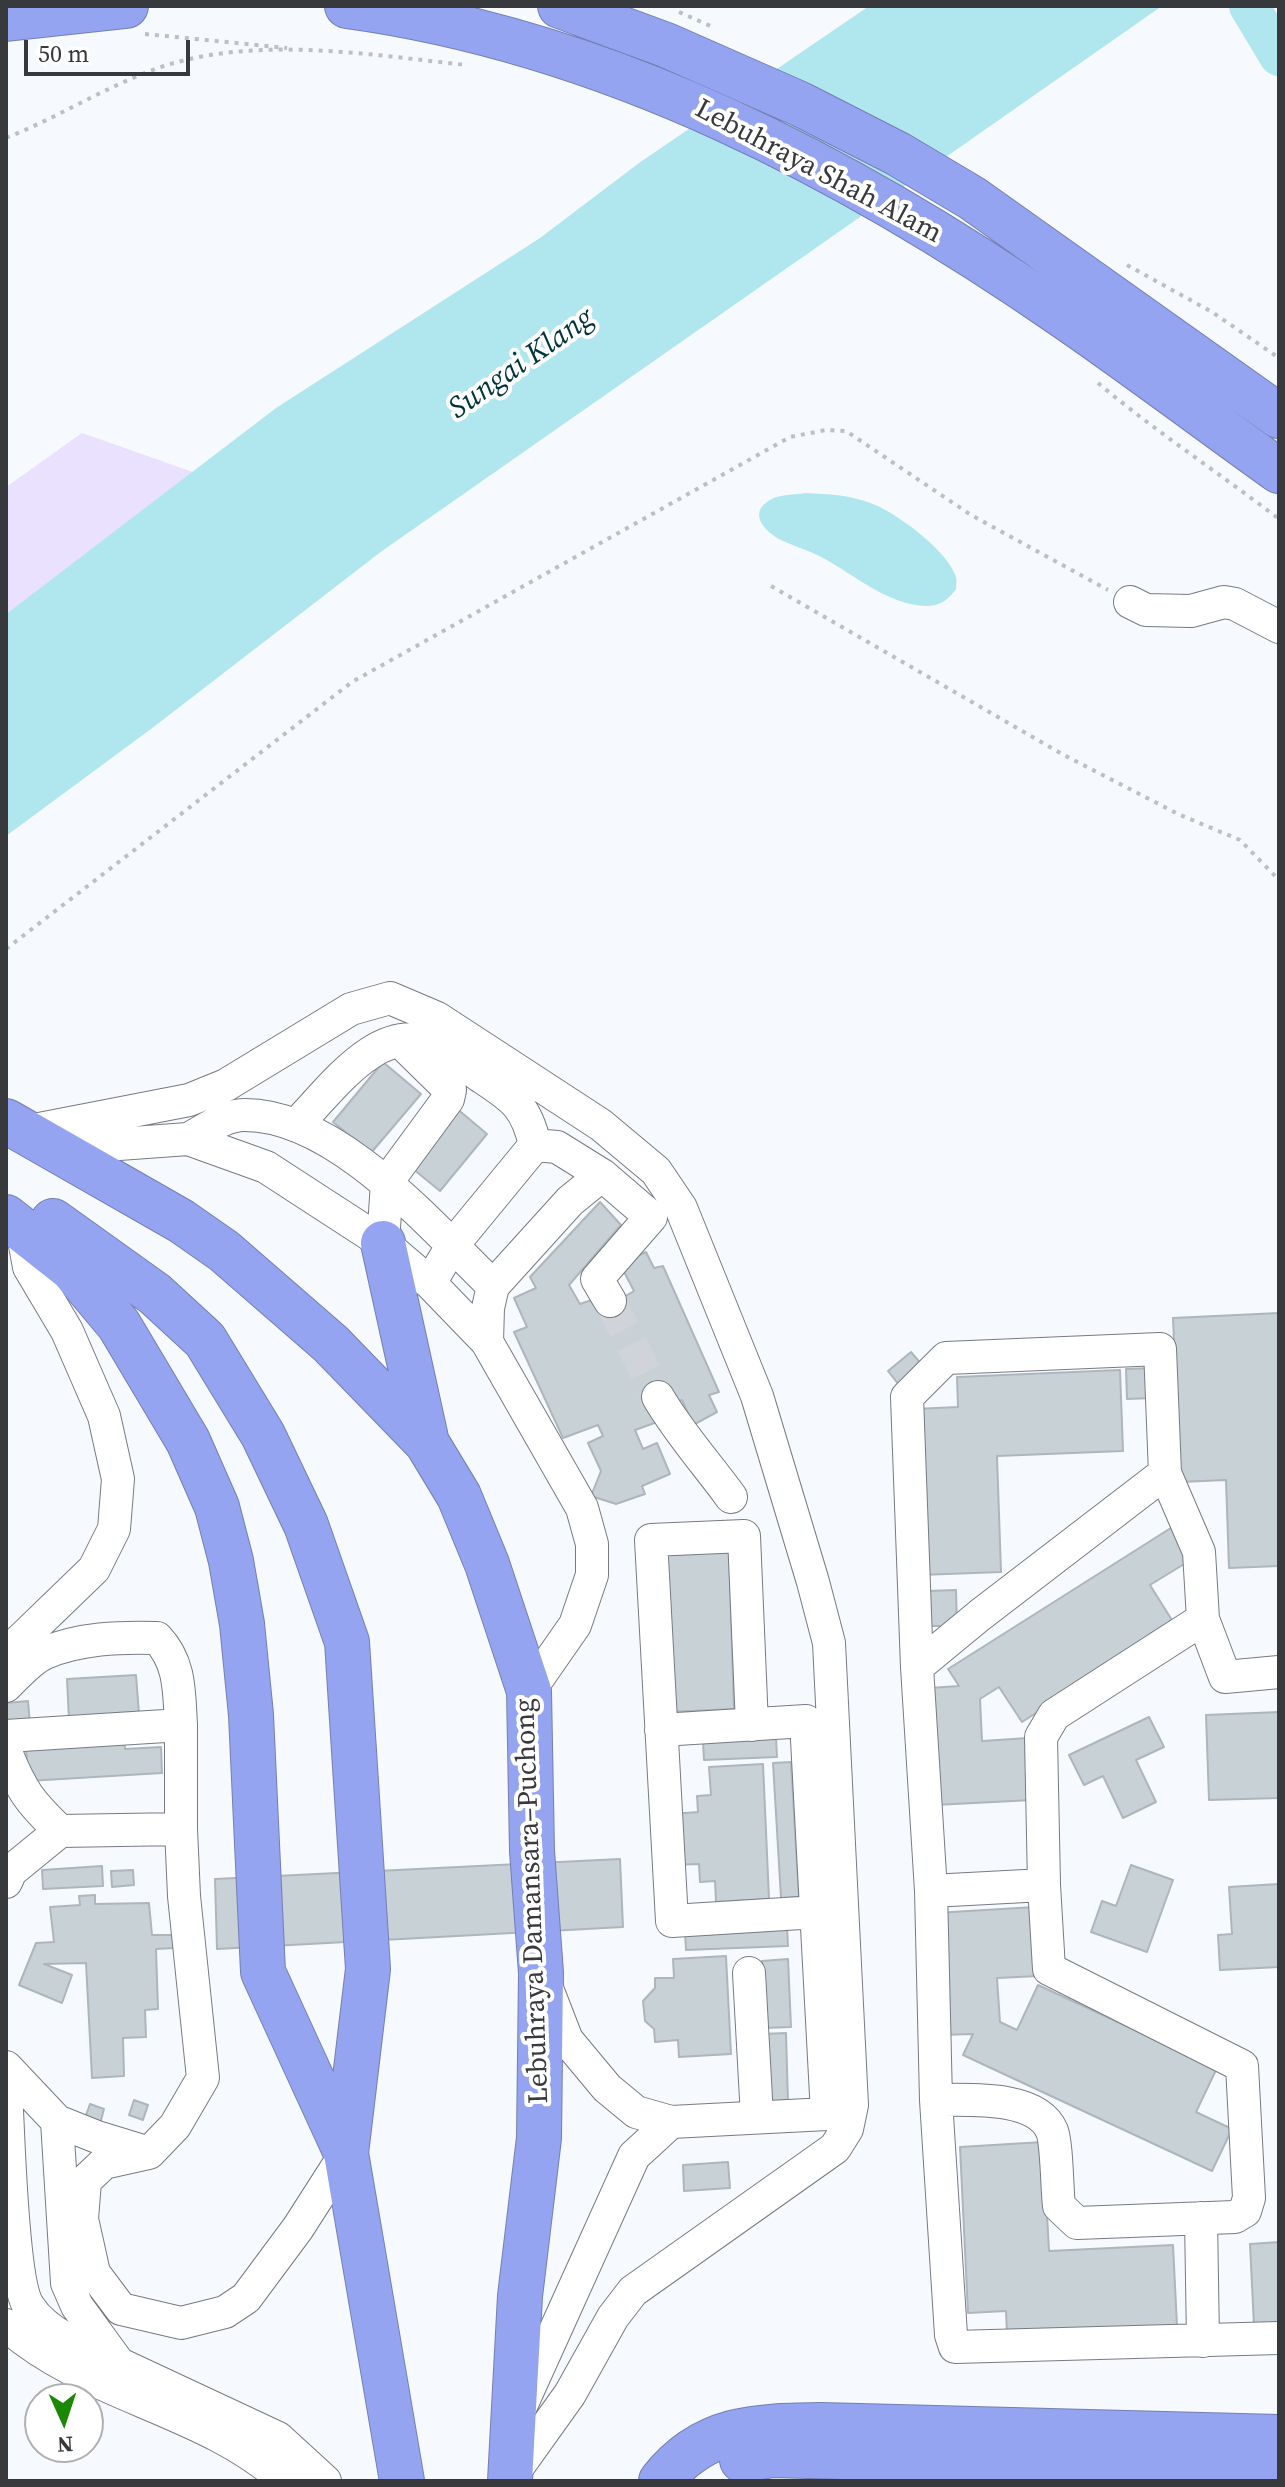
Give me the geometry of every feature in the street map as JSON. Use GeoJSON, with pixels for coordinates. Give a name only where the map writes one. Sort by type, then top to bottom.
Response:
{"type":"FeatureCollection","features":[{"type":"Feature","properties":{"kind":"highway","name":"Lebuhraya Shah Alam"},"geometry":{"type":"LineString","coordinates":[[347,6],[395,12],[481,30],[636,81],[767,140],[865,191],[965,251],[1068,319],[1279,471]]}},
{"type":"Feature","properties":{"kind":"highway","name":"Lebuhraya Shah Alam"},"geometry":{"type":"LineString","coordinates":[[560,6],[666,45],[800,104],[898,154],[1108,272],[1279,416]]}},
{"type":"Feature","properties":{"kind":"highway"},"geometry":{"type":"LineString","coordinates":[[6,19],[133,20]]}},
{"type":"Feature","properties":{"kind":"highway","name":"Lebuhraya Damansara–Puchong"},"geometry":{"type":"LineString","coordinates":[[24,1132],[181,1221],[224,1251],[331,1344],[427,1443],[459,1496],[487,1564],[529,1691],[532,1851],[541,1973],[539,2138],[520,2296],[510,2480]]}},
{"type":"Feature","properties":{"kind":"highway"},"geometry":{"type":"LineString","coordinates":[[6,1188],[155,1294],[205,1340],[263,1435],[306,1525],[324,1573],[347,1642],[368,1969],[346,2153]]}},
{"type":"Feature","properties":{"kind":"highway"},"geometry":{"type":"LineString","coordinates":[[14,1223],[72,1269],[119,1325],[188,1441],[217,1507],[231,1561],[242,1624],[251,1715],[263,1972],[346,2153],[402,2481]]}},
{"type":"Feature","properties":{"kind":"highway"},"geometry":{"type":"LineString","coordinates":[[383,1243],[427,1443]]}},
{"type":"Feature","properties":{"kind":"highway"},"geometry":{"type":"LineString","coordinates":[[661,2481],[693,2449],[716,2437],[770,2426],[1279,2437]]}},
{"type":"Feature","properties":{"kind":"highway"},"geometry":{"type":"LineString","coordinates":[[700,2481],[728,2464],[772,2455],[1279,2469]]}},
{"type":"Feature","properties":{"kind":"lane"},"geometry":{"type":"LineString","coordinates":[[1130,602],[1146,610],[1191,611],[1224,602],[1235,604],[1279,627]]}},
{"type":"Feature","properties":{"kind":"lane"},"geometry":{"type":"LineString","coordinates":[[24,1132],[189,1100],[226,1085],[351,1009],[390,998],[437,1018],[601,1125],[656,1171],[681,1208],[757,1396],[829,1643],[852,2105],[847,2129],[835,2148],[633,2291],[613,2317],[570,2394],[510,2480]]}},
{"type":"Feature","properties":{"kind":"lane"},"geometry":{"type":"LineString","coordinates":[[297,1124],[368,1051],[398,1039],[433,1044],[514,1100],[530,1122],[535,1145]]}},
{"type":"Feature","properties":{"kind":"lane"},"geometry":{"type":"LineString","coordinates":[[383,1243],[387,1182],[448,1099],[450,1090],[398,1039]]}},
{"type":"Feature","properties":{"kind":"lane"},"geometry":{"type":"LineString","coordinates":[[188,1139],[226,1118],[244,1115],[297,1124],[387,1182],[493,1286]]}},
{"type":"Feature","properties":{"kind":"lane"},"geometry":{"type":"LineString","coordinates":[[24,1132],[105,1145],[188,1139],[266,1167],[383,1243],[430,1283],[487,1342],[582,1508],[592,1544],[592,1575],[575,1625],[529,1691]]}},
{"type":"Feature","properties":{"kind":"lane"},"geometry":{"type":"LineString","coordinates":[[535,1145],[557,1147],[602,1175],[651,1217],[597,1279],[610,1301]]}},
{"type":"Feature","properties":{"kind":"lane"},"geometry":{"type":"LineString","coordinates":[[430,1283],[452,1246],[535,1145]]}},
{"type":"Feature","properties":{"kind":"lane"},"geometry":{"type":"LineString","coordinates":[[487,1342],[488,1308],[493,1286],[570,1201],[602,1175]]}},
{"type":"Feature","properties":{"kind":"lane"},"geometry":{"type":"LineString","coordinates":[[6,1654],[94,1569],[114,1529],[118,1479],[104,1416],[67,1331],[29,1267],[14,1223]]}},
{"type":"Feature","properties":{"kind":"lane"},"geometry":{"type":"LineString","coordinates":[[1279,1672],[1225,1677],[1203,1619],[1199,1552],[1165,1473],[1160,1349],[946,1358],[907,1397],[917,1667],[931,1891],[936,2100],[951,2335],[955,2347],[1279,2338]]}},
{"type":"Feature","properties":{"kind":"lane"},"geometry":{"type":"LineString","coordinates":[[658,1397],[731,1497]]}},
{"type":"Feature","properties":{"kind":"lane"},"geometry":{"type":"LineString","coordinates":[[917,1667],[1165,1473]]}},
{"type":"Feature","properties":{"kind":"lane"},"geometry":{"type":"LineString","coordinates":[[752,1725],[744,1536],[651,1540],[672,1921],[817,1912]]}},
{"type":"Feature","properties":{"kind":"lane"},"geometry":{"type":"LineString","coordinates":[[42,1654],[45,1619]]}},
{"type":"Feature","properties":{"kind":"lane"},"geometry":{"type":"LineString","coordinates":[[936,2100],[1008,2101],[1042,2118],[1052,2131],[1059,2206],[1077,2223],[1235,2217],[1245,2211],[1249,2198],[1242,2066],[1049,1969],[1041,1737],[1054,1715],[1203,1619]]}},
{"type":"Feature","properties":{"kind":"lane"},"geometry":{"type":"LineString","coordinates":[[6,1686],[42,1654],[87,1641],[123,1637],[157,1638],[174,1662],[179,1685],[184,1896],[203,2078],[175,2126],[149,2153],[104,2163],[85,2181],[82,2219],[94,2273],[121,2309],[181,2323],[225,2312],[246,2298],[298,2228],[346,2153]]}},
{"type":"Feature","properties":{"kind":"lane"},"geometry":{"type":"LineString","coordinates":[[541,1973],[567,2040],[607,2088],[636,2112],[671,2122],[827,2114],[806,1721],[661,1730]]}},
{"type":"Feature","properties":{"kind":"lane"},"geometry":{"type":"LineString","coordinates":[[6,1736],[181,1725]]}},
{"type":"Feature","properties":{"kind":"lane"},"geometry":{"type":"LineString","coordinates":[[6,1752],[20,1787],[34,1806],[60,1831]]}},
{"type":"Feature","properties":{"kind":"lane"},"geometry":{"type":"LineString","coordinates":[[6,1882],[11,1871],[60,1831],[181,1829]]}},
{"type":"Feature","properties":{"kind":"lane"},"geometry":{"type":"LineString","coordinates":[[931,1891],[1044,1885]]}},
{"type":"Feature","properties":{"kind":"lane"},"geometry":{"type":"LineString","coordinates":[[749,1973],[757,2117]]}},
{"type":"Feature","properties":{"kind":"lane"},"geometry":{"type":"LineString","coordinates":[[6,2067],[57,2121],[149,2153]]}},
{"type":"Feature","properties":{"kind":"lane"},"geometry":{"type":"LineString","coordinates":[[6,2093],[18,2272],[27,2306],[49,2329],[66,2339],[278,2438],[325,2481]]}},
{"type":"Feature","properties":{"kind":"lane"},"geometry":{"type":"LineString","coordinates":[[57,2121],[67,2283],[77,2306],[119,2363]]}},
{"type":"Feature","properties":{"kind":"lane"},"geometry":{"type":"LineString","coordinates":[[514,2421],[634,2156],[671,2122]]}},
{"type":"Feature","properties":{"kind":"lane"},"geometry":{"type":"LineString","coordinates":[[1201,2218],[1203,2341]]}},
{"type":"Feature","properties":{"kind":"lane"},"geometry":{"type":"LineString","coordinates":[[6,2325],[59,2363],[226,2438],[269,2466],[285,2481]]}},
{"type":"Feature","properties":{"kind":"path"},"geometry":{"type":"LineString","coordinates":[[133,20],[302,49],[468,65]]}},
{"type":"Feature","properties":{"kind":"path"},"geometry":{"type":"LineString","coordinates":[[6,138],[146,72],[171,64],[238,52],[302,49]]}},
{"type":"Feature","properties":{"kind":"path"},"geometry":{"type":"LineString","coordinates":[[1108,272],[1212,312],[1279,358]]}},
{"type":"Feature","properties":{"kind":"path"},"geometry":{"type":"LineString","coordinates":[[1089,376],[1137,416],[1184,447],[1279,519]]}},
{"type":"Feature","properties":{"kind":"path"},"geometry":{"type":"LineString","coordinates":[[6,949],[352,682],[790,437],[826,430],[846,431],[971,515],[1130,602]]}},
{"type":"Feature","properties":{"kind":"path"},"geometry":{"type":"LineString","coordinates":[[771,586],[1062,754],[1178,814],[1240,840],[1279,880]]}},
{"type":"Feature","properties":{"kind":"shaded area"},"geometry":{"type":"Polygon","coordinates":[[[82,433],[193,472],[6,614],[6,487],[82,433]]]}},
{"type":"Feature","properties":{"kind":"water","name":"Sungai Klang"},"geometry":{"type":"Polygon","coordinates":[[[869,6],[1162,6],[382,551],[6,836],[6,614],[276,408],[540,238],[639,163],[869,6]]]}},
{"type":"Feature","properties":{"kind":"water"},"geometry":{"type":"Polygon","coordinates":[[[805,493],[856,499],[895,516],[921,534],[943,556],[956,577],[956,589],[947,599],[935,605],[898,600],[871,588],[821,557],[781,540],[764,527],[759,516],[763,505],[778,497],[805,493]]]}},
{"type":"Feature","properties":{"kind":"building"},"geometry":{"type":"Polygon","coordinates":[[[383,1062],[421,1094],[371,1153],[333,1122],[383,1062]]]}},
{"type":"Feature","properties":{"kind":"building"},"geometry":{"type":"Polygon","coordinates":[[[455,1107],[487,1134],[440,1191],[407,1164],[455,1107]]]}},
{"type":"Feature","properties":{"kind":"building"},"geometry":{"type":"Polygon","coordinates":[[[600,1202],[621,1225],[569,1285],[580,1304],[603,1296],[622,1298],[634,1291],[620,1264],[646,1252],[654,1268],[663,1266],[719,1392],[709,1395],[717,1412],[693,1425],[682,1400],[670,1404],[660,1421],[635,1430],[643,1449],[657,1443],[670,1474],[642,1486],[645,1494],[616,1504],[591,1496],[601,1471],[588,1443],[603,1436],[598,1425],[563,1438],[514,1332],[527,1327],[514,1298],[536,1288],[530,1277],[600,1202]]]}},
{"type":"Feature","properties":{"kind":"building"},"geometry":{"type":"Polygon","coordinates":[[[1279,1313],[1279,1566],[1229,1568],[1226,1480],[1180,1482],[1173,1318],[1279,1313]]]}},
{"type":"Feature","properties":{"kind":"building"},"geometry":{"type":"Polygon","coordinates":[[[911,1352],[922,1365],[899,1385],[888,1371],[911,1352]]]}},
{"type":"Feature","properties":{"kind":"building"},"geometry":{"type":"Polygon","coordinates":[[[1152,1368],[1154,1398],[1127,1399],[1126,1369],[1152,1368]]]}},
{"type":"Feature","properties":{"kind":"building"},"geometry":{"type":"Polygon","coordinates":[[[1120,1370],[1123,1451],[997,1456],[1001,1572],[920,1575],[914,1409],[958,1407],[957,1377],[1120,1370]]]}},
{"type":"Feature","properties":{"kind":"building"},"geometry":{"type":"Polygon","coordinates":[[[1174,1526],[1194,1558],[1150,1585],[1175,1625],[1022,1722],[999,1687],[980,1699],[982,1741],[1028,1738],[1032,1800],[935,1805],[929,1688],[959,1686],[948,1669],[1174,1526]]]}},
{"type":"Feature","properties":{"kind":"building"},"geometry":{"type":"Polygon","coordinates":[[[729,1548],[734,1709],[668,1712],[663,1549],[729,1548]]]}},
{"type":"Feature","properties":{"kind":"building"},"geometry":{"type":"Polygon","coordinates":[[[956,1590],[957,1626],[929,1626],[928,1591],[956,1590]]]}},
{"type":"Feature","properties":{"kind":"building"},"geometry":{"type":"Polygon","coordinates":[[[136,1675],[139,1714],[123,1714],[125,1749],[161,1747],[162,1773],[28,1781],[26,1749],[69,1720],[67,1679],[136,1675]]]}},
{"type":"Feature","properties":{"kind":"building"},"geometry":{"type":"Polygon","coordinates":[[[28,1701],[30,1724],[6,1726],[6,1703],[28,1701]]]}},
{"type":"Feature","properties":{"kind":"building"},"geometry":{"type":"Polygon","coordinates":[[[1279,1712],[1279,1798],[1209,1800],[1206,1715],[1279,1712]]]}},
{"type":"Feature","properties":{"kind":"building"},"geometry":{"type":"Polygon","coordinates":[[[1149,1717],[1164,1747],[1136,1760],[1156,1802],[1123,1818],[1103,1776],[1084,1785],[1069,1755],[1149,1717]]]}},
{"type":"Feature","properties":{"kind":"building"},"geometry":{"type":"Polygon","coordinates":[[[776,1738],[777,1757],[704,1760],[703,1742],[776,1738]]]}},
{"type":"Feature","properties":{"kind":"building"},"geometry":{"type":"Polygon","coordinates":[[[791,1762],[799,1897],[781,1898],[773,1763],[791,1762]]]}},
{"type":"Feature","properties":{"kind":"building"},"geometry":{"type":"Polygon","coordinates":[[[763,1764],[769,1899],[716,1902],[715,1881],[700,1882],[699,1864],[674,1865],[672,1814],[698,1812],[697,1796],[711,1795],[709,1767],[763,1764]]]}},
{"type":"Feature","properties":{"kind":"building"},"geometry":{"type":"Polygon","coordinates":[[[620,1859],[623,1927],[217,1949],[215,1879],[620,1859]]]}},
{"type":"Feature","properties":{"kind":"building"},"geometry":{"type":"Polygon","coordinates":[[[1131,1865],[1173,1880],[1147,1952],[1091,1932],[1102,1901],[1116,1906],[1131,1865]]]}},
{"type":"Feature","properties":{"kind":"building"},"geometry":{"type":"Polygon","coordinates":[[[102,1866],[103,1886],[43,1889],[42,1870],[102,1866]]]}},
{"type":"Feature","properties":{"kind":"building"},"geometry":{"type":"Polygon","coordinates":[[[133,1870],[134,1885],[112,1887],[111,1871],[133,1870]]]}},
{"type":"Feature","properties":{"kind":"building"},"geometry":{"type":"Polygon","coordinates":[[[1279,1884],[1279,1967],[1220,1970],[1218,1935],[1232,1934],[1229,1887],[1279,1884]]]}},
{"type":"Feature","properties":{"kind":"building"},"geometry":{"type":"Polygon","coordinates":[[[95,1895],[95,1904],[149,1903],[152,1935],[175,1935],[175,1948],[156,1949],[158,2009],[145,2010],[146,2037],[123,2038],[124,2076],[92,2078],[86,1963],[44,1964],[72,1975],[62,2003],[19,1985],[36,1943],[54,1942],[50,1907],[80,1905],[79,1896],[95,1895]]]}},
{"type":"Feature","properties":{"kind":"building"},"geometry":{"type":"Polygon","coordinates":[[[1035,1907],[1039,1976],[997,1978],[1000,2022],[1017,2030],[1038,1985],[1217,2068],[1196,2112],[1232,2129],[1212,2171],[963,2055],[973,2034],[941,2035],[935,1913],[1035,1907]]]}},
{"type":"Feature","properties":{"kind":"building"},"geometry":{"type":"Polygon","coordinates":[[[787,1926],[788,1946],[686,1950],[685,1931],[787,1926]]]}},
{"type":"Feature","properties":{"kind":"building"},"geometry":{"type":"Polygon","coordinates":[[[726,1956],[731,2054],[679,2057],[678,2040],[655,2042],[654,2029],[645,2021],[643,2001],[655,1988],[655,1978],[674,1978],[673,1959],[726,1956]]]}},
{"type":"Feature","properties":{"kind":"building"},"geometry":{"type":"Polygon","coordinates":[[[788,1959],[791,2027],[765,2028],[762,1961],[788,1959]]]}},
{"type":"Feature","properties":{"kind":"building"},"geometry":{"type":"Polygon","coordinates":[[[786,2033],[788,2102],[765,2103],[762,2034],[786,2033]]]}},
{"type":"Feature","properties":{"kind":"building"},"geometry":{"type":"Polygon","coordinates":[[[134,2100],[148,2105],[143,2120],[129,2115],[134,2100]]]}},
{"type":"Feature","properties":{"kind":"building"},"geometry":{"type":"Polygon","coordinates":[[[90,2104],[104,2109],[100,2124],[85,2118],[90,2104]]]}},
{"type":"Feature","properties":{"kind":"building"},"geometry":{"type":"Polygon","coordinates":[[[1043,2142],[1049,2251],[1173,2245],[1177,2326],[1007,2335],[1006,2311],[968,2313],[960,2147],[1043,2142]]]}},
{"type":"Feature","properties":{"kind":"building"},"geometry":{"type":"Polygon","coordinates":[[[728,2162],[730,2188],[684,2191],[683,2165],[728,2162]]]}},
{"type":"Feature","properties":{"kind":"building"},"geometry":{"type":"Polygon","coordinates":[[[1279,2242],[1279,2325],[1254,2326],[1250,2244],[1279,2242]]]}},
{"type":"Feature","properties":{"kind":"waterway"},"geometry":{"type":"LineString","coordinates":[[1249,6],[1279,56]]}},
{"type":"Feature","properties":{"kind":"tunnel"},"geometry":{"type":"LineString","coordinates":[[610,1301],[658,1397]]}}]}
